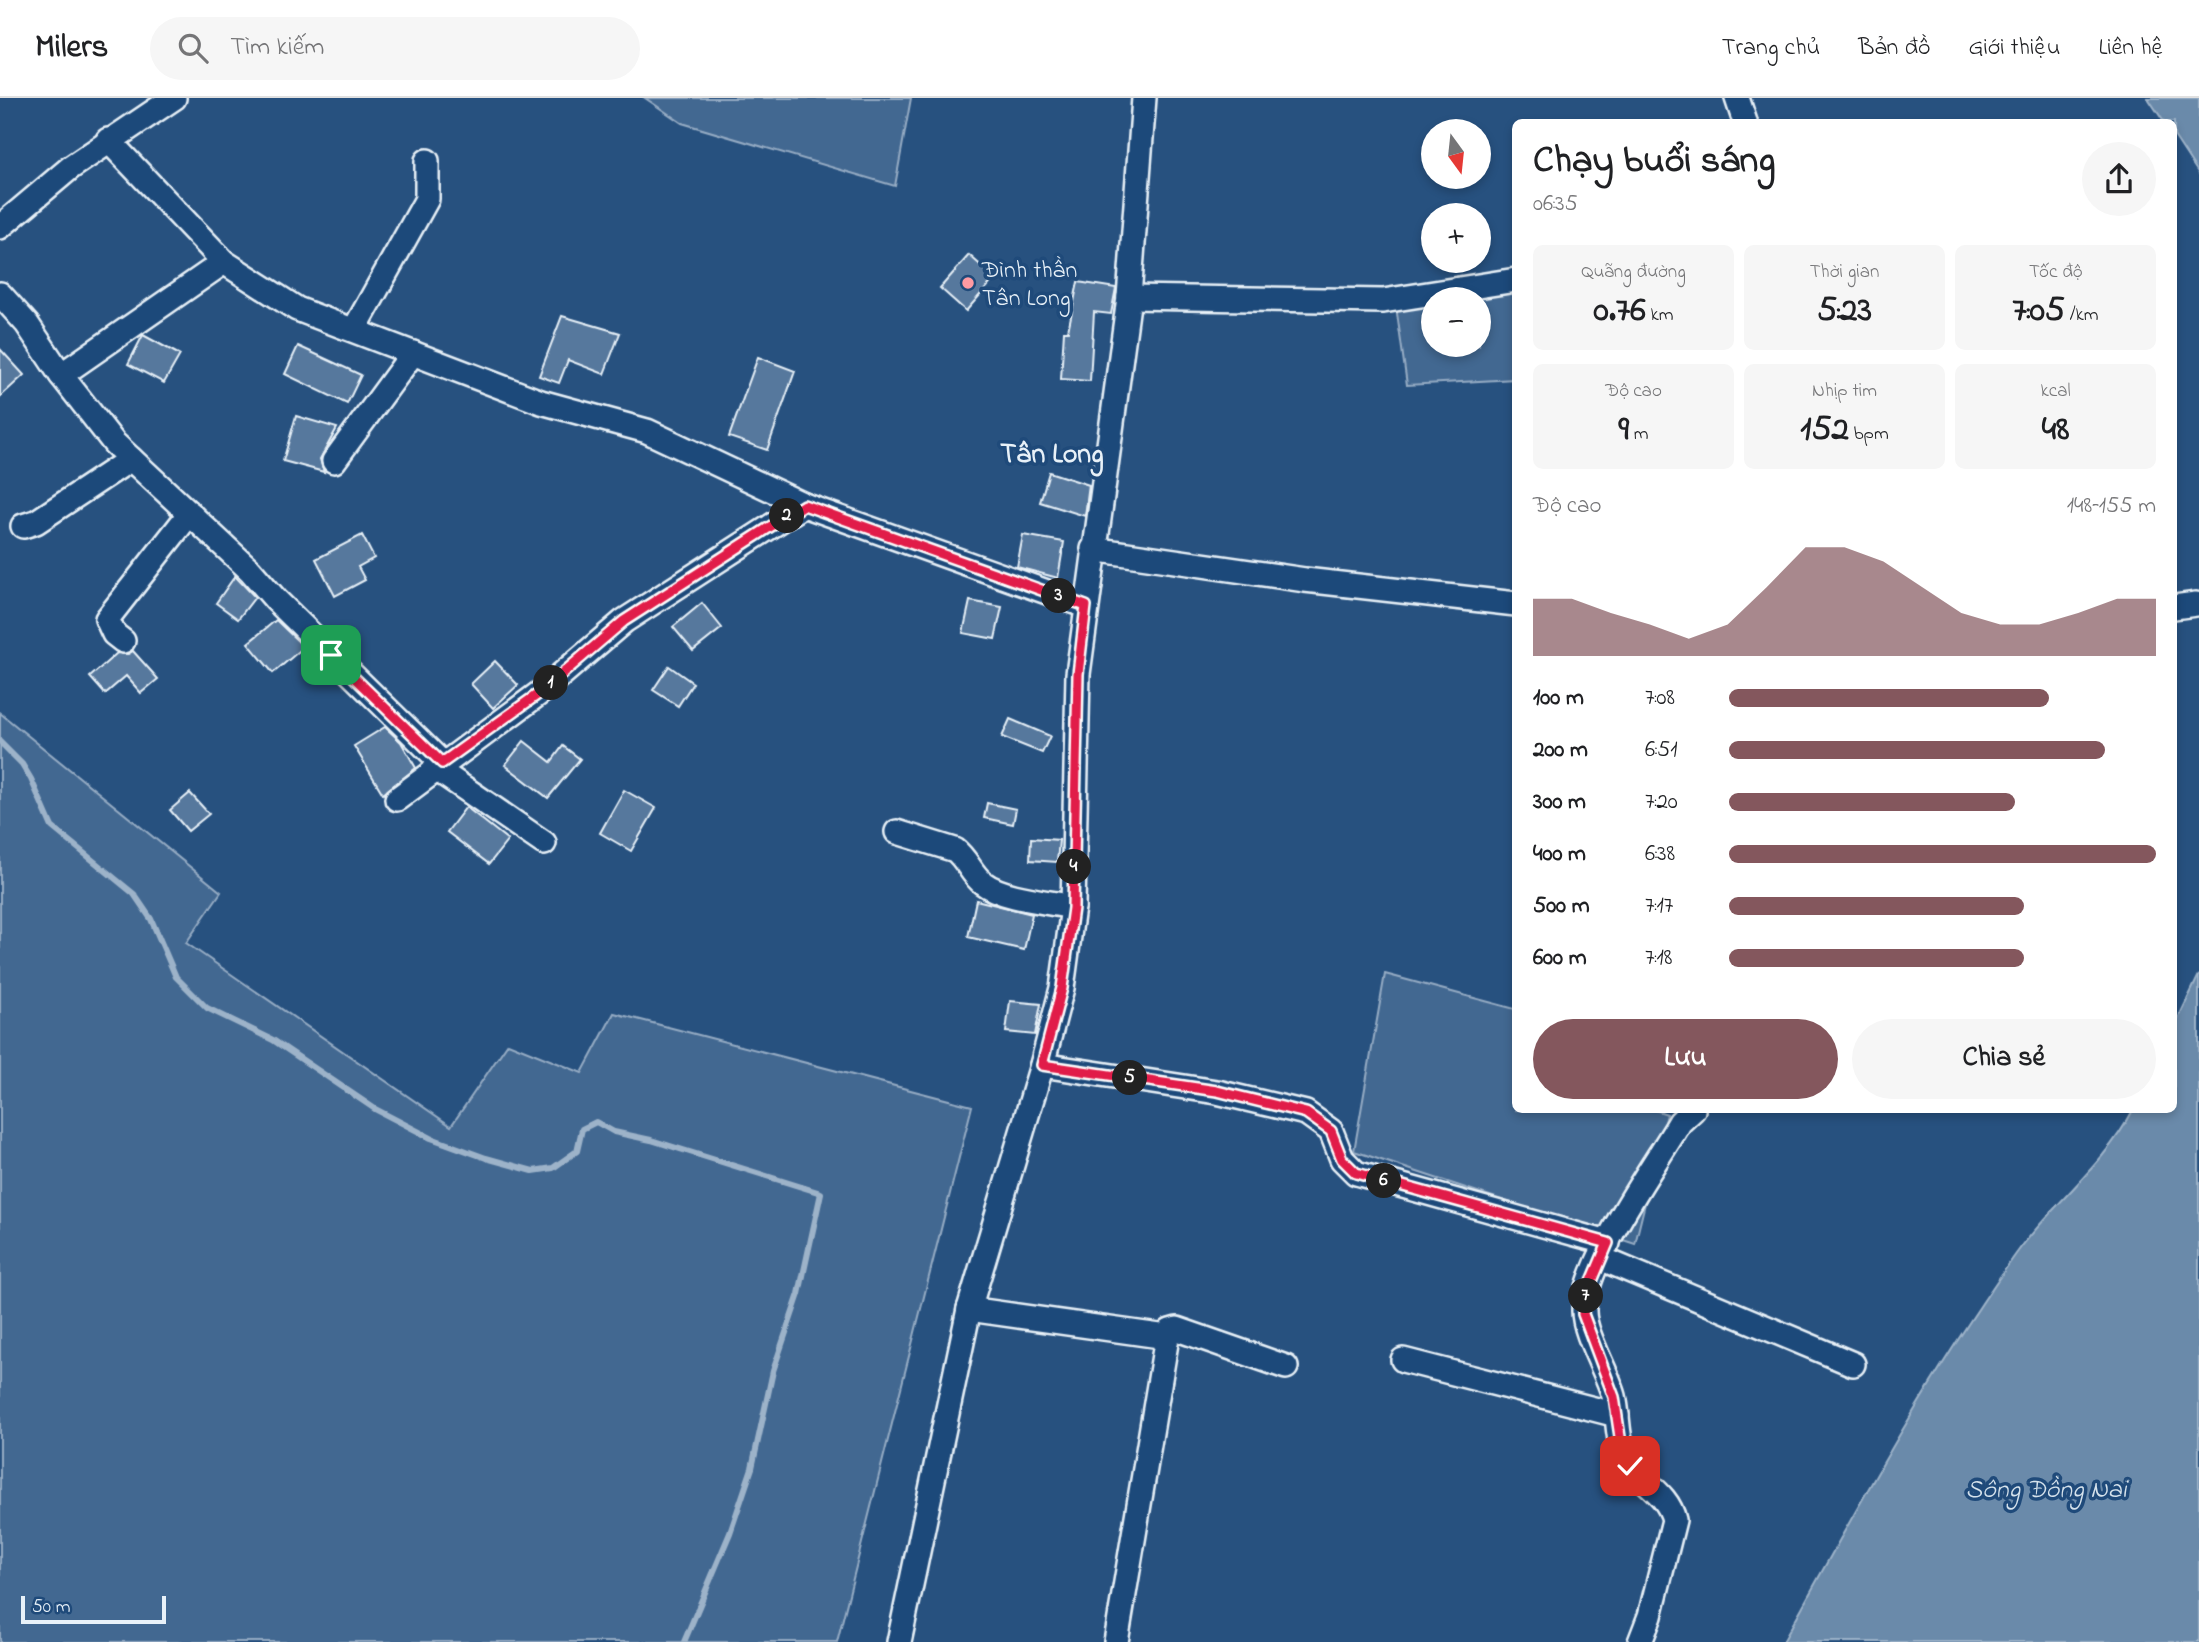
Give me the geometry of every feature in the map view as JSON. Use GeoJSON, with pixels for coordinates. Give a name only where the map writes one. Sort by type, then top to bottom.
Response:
{"type":"FeatureCollection","features":[{"type":"Feature","properties":{"kind":"street"},"geometry":{"type":"LineString","coordinates":[[0,227],[108,140],[174,98]]}},
{"type":"Feature","properties":{"kind":"street"},"geometry":{"type":"LineString","coordinates":[[899,1642],[969,1309],[1042,1065],[1062,988],[1073,908],[1078,674],[1093,549],[1110,454],[1129,297],[1144,98]]}},
{"type":"Feature","properties":{"kind":"street"},"geometry":{"type":"LineString","coordinates":[[1737,98],[1744,119]]}},
{"type":"Feature","properties":{"kind":"street"},"geometry":{"type":"LineString","coordinates":[[108,140],[224,261],[298,309],[541,402],[647,431],[804,505],[1086,606]]}},
{"type":"Feature","properties":{"kind":"street"},"geometry":{"type":"LineString","coordinates":[[354,330],[429,194],[427,161]]}},
{"type":"Feature","properties":{"kind":"street"},"geometry":{"type":"LineString","coordinates":[[61,375],[224,261]]}},
{"type":"Feature","properties":{"kind":"street"},"geometry":{"type":"LineString","coordinates":[[1129,297],[1383,302],[1512,281]]}},
{"type":"Feature","properties":{"kind":"street"},"geometry":{"type":"LineString","coordinates":[[0,294],[27,324],[61,375],[114,443],[190,513],[438,766],[544,844]]}},
{"type":"Feature","properties":{"kind":"street"},"geometry":{"type":"LineString","coordinates":[[334,461],[414,353]]}},
{"type":"Feature","properties":{"kind":"street"},"geometry":{"type":"LineString","coordinates":[[23,526],[36,522],[131,459]]}},
{"type":"Feature","properties":{"kind":"street"},"geometry":{"type":"LineString","coordinates":[[397,799],[541,692],[624,621],[804,505]]}},
{"type":"Feature","properties":{"kind":"street"},"geometry":{"type":"LineString","coordinates":[[123,641],[114,634],[107,619],[190,513]]}},
{"type":"Feature","properties":{"kind":"street"},"geometry":{"type":"LineString","coordinates":[[1093,549],[1305,580],[1512,604]]}},
{"type":"Feature","properties":{"kind":"street"},"geometry":{"type":"LineString","coordinates":[[897,832],[955,850],[963,856],[973,873],[993,889],[1073,908]]}},
{"type":"Feature","properties":{"kind":"street"},"geometry":{"type":"LineString","coordinates":[[1042,1065],[1217,1091],[1306,1113],[1331,1131],[1342,1159],[1356,1173],[1604,1250],[1853,1364]]}},
{"type":"Feature","properties":{"kind":"street"},"geometry":{"type":"LineString","coordinates":[[1640,1642],[1650,1616],[1674,1520],[1671,1506],[1630,1466],[1622,1450],[1617,1415],[1601,1359],[1583,1314],[1584,1300],[1604,1250],[1681,1122],[1690,1113]]}},
{"type":"Feature","properties":{"kind":"street"},"geometry":{"type":"LineString","coordinates":[[969,1309],[1167,1337]]}},
{"type":"Feature","properties":{"kind":"street"},"geometry":{"type":"LineString","coordinates":[[1116,1642],[1170,1331],[1177,1329],[1286,1367]]}},
{"type":"Feature","properties":{"kind":"street"},"geometry":{"type":"LineString","coordinates":[[1403,1360],[1617,1415]]}},
{"type":"Feature","properties":{"kind":"shaded area"},"geometry":{"type":"Polygon","coordinates":[[[645,98],[911,98],[895,186],[682,123],[645,98]]]}},
{"type":"Feature","properties":{"kind":"shaded area"},"geometry":{"type":"Polygon","coordinates":[[[1512,288],[1512,379],[1407,385],[1396,306],[1421,302],[1421,357],[1491,357],[1491,292],[1512,288]]]}},
{"type":"Feature","properties":{"kind":"shaded area"},"geometry":{"type":"Polygon","coordinates":[[[0,713],[221,892],[186,943],[451,1126],[508,1043],[582,1073],[614,1013],[972,1106],[837,1642],[0,1642],[0,713]]]}},
{"type":"Feature","properties":{"kind":"shaded area"},"geometry":{"type":"Polygon","coordinates":[[[1385,974],[1512,1008],[1512,1113],[1667,1114],[1635,1244],[1354,1151],[1385,974]]]}},
{"type":"Feature","properties":{"kind":"water"},"geometry":{"type":"Polygon","coordinates":[[[2148,98],[2199,98],[2199,174],[2177,141],[2177,119],[2162,119],[2148,98]]]}},
{"type":"Feature","properties":{"kind":"water","name":"Sông Đồng Nai"},"geometry":{"type":"Polygon","coordinates":[[[2199,975],[2199,1642],[1783,1642],[1923,1396],[2016,1254],[2108,1149],[2131,1113],[2177,1113],[2177,1021],[2199,975]]]}},
{"type":"Feature","properties":{"kind":"building","name":"Đình thần Tân Long"},"geometry":{"type":"Polygon","coordinates":[[[969,255],[995,278],[966,311],[940,288],[969,255]]]}},
{"type":"Feature","properties":{"kind":"building"},"geometry":{"type":"Polygon","coordinates":[[[1078,282],[1116,288],[1111,314],[1094,312],[1090,381],[1061,379],[1064,331],[1068,331],[1078,282]]]}},
{"type":"Feature","properties":{"kind":"building"},"geometry":{"type":"Polygon","coordinates":[[[562,316],[620,333],[604,374],[568,360],[559,383],[539,376],[562,316]]]}},
{"type":"Feature","properties":{"kind":"building"},"geometry":{"type":"Polygon","coordinates":[[[143,335],[180,355],[164,383],[128,364],[143,335]]]}},
{"type":"Feature","properties":{"kind":"building"},"geometry":{"type":"Polygon","coordinates":[[[298,346],[361,375],[347,404],[285,374],[298,346]]]}},
{"type":"Feature","properties":{"kind":"building"},"geometry":{"type":"Polygon","coordinates":[[[0,349],[24,375],[0,397],[0,349]]]}},
{"type":"Feature","properties":{"kind":"building"},"geometry":{"type":"Polygon","coordinates":[[[758,357],[795,371],[767,450],[729,437],[758,357]]]}},
{"type":"Feature","properties":{"kind":"building"},"geometry":{"type":"Polygon","coordinates":[[[296,416],[337,428],[320,459],[324,472],[283,461],[296,416]]]}},
{"type":"Feature","properties":{"kind":"building"},"geometry":{"type":"Polygon","coordinates":[[[1049,472],[1089,485],[1085,516],[1040,502],[1049,472]]]}},
{"type":"Feature","properties":{"kind":"building"},"geometry":{"type":"Polygon","coordinates":[[[362,535],[374,558],[358,567],[365,580],[335,596],[316,559],[362,535]]]}},
{"type":"Feature","properties":{"kind":"building"},"geometry":{"type":"Polygon","coordinates":[[[1023,535],[1064,542],[1058,578],[1017,567],[1023,535]]]}},
{"type":"Feature","properties":{"kind":"building"},"geometry":{"type":"Polygon","coordinates":[[[235,576],[255,597],[238,619],[216,603],[235,576]]]}},
{"type":"Feature","properties":{"kind":"building"},"geometry":{"type":"Polygon","coordinates":[[[970,601],[1002,607],[995,639],[963,633],[970,601]]]}},
{"type":"Feature","properties":{"kind":"building"},"geometry":{"type":"Polygon","coordinates":[[[702,603],[722,628],[693,651],[673,627],[702,603]]]}},
{"type":"Feature","properties":{"kind":"building"},"geometry":{"type":"Polygon","coordinates":[[[276,620],[304,647],[273,673],[248,643],[276,620]]]}},
{"type":"Feature","properties":{"kind":"building"},"geometry":{"type":"Polygon","coordinates":[[[133,651],[158,679],[141,693],[126,676],[105,694],[90,677],[117,653],[128,654],[133,651]]]}},
{"type":"Feature","properties":{"kind":"building"},"geometry":{"type":"Polygon","coordinates":[[[495,661],[518,685],[493,708],[471,684],[495,661]]]}},
{"type":"Feature","properties":{"kind":"building"},"geometry":{"type":"Polygon","coordinates":[[[669,666],[693,683],[678,706],[653,690],[669,666]]]}},
{"type":"Feature","properties":{"kind":"building"},"geometry":{"type":"Polygon","coordinates":[[[1010,719],[1050,736],[1042,753],[1002,737],[1010,719]]]}},
{"type":"Feature","properties":{"kind":"building"},"geometry":{"type":"Polygon","coordinates":[[[385,727],[401,742],[416,768],[383,794],[354,746],[385,727]]]}},
{"type":"Feature","properties":{"kind":"building"},"geometry":{"type":"Polygon","coordinates":[[[524,741],[551,762],[563,746],[580,759],[548,798],[505,765],[524,741]]]}},
{"type":"Feature","properties":{"kind":"building"},"geometry":{"type":"Polygon","coordinates":[[[624,790],[656,808],[631,851],[600,833],[624,790]]]}},
{"type":"Feature","properties":{"kind":"building"},"geometry":{"type":"Polygon","coordinates":[[[190,793],[209,814],[188,831],[170,810],[190,793]]]}},
{"type":"Feature","properties":{"kind":"building"},"geometry":{"type":"Polygon","coordinates":[[[987,803],[1016,809],[1013,824],[984,818],[987,803]]]}},
{"type":"Feature","properties":{"kind":"building"},"geometry":{"type":"Polygon","coordinates":[[[466,807],[508,840],[489,864],[447,832],[466,807]]]}},
{"type":"Feature","properties":{"kind":"building"},"geometry":{"type":"Polygon","coordinates":[[[1031,838],[1059,840],[1057,862],[1030,860],[1031,838]]]}},
{"type":"Feature","properties":{"kind":"building"},"geometry":{"type":"Polygon","coordinates":[[[976,900],[1032,914],[1024,950],[968,937],[976,900]]]}},
{"type":"Feature","properties":{"kind":"building"},"geometry":{"type":"Polygon","coordinates":[[[1010,1001],[1041,1004],[1035,1035],[1006,1032],[1010,1001]]]}},
{"type":"Feature","properties":{"kind":"waterway"},"geometry":{"type":"LineString","coordinates":[[0,742],[22,764],[52,827],[134,894],[151,919],[176,977],[207,1008],[273,1040],[375,1109],[431,1138],[533,1171],[553,1168],[577,1151],[582,1129],[596,1122],[614,1132],[651,1140],[821,1193],[799,1294],[773,1371],[752,1468],[730,1533],[684,1642]]}},
{"type":"Feature","properties":{"kind":"place","name":"Đình thần Tân Long"},"geometry":{"type":"Point","coordinates":[968,283]}},
{"type":"Feature","properties":{"kind":"district","name":"Tân Long"},"geometry":{"type":"Point","coordinates":[1052,452]}},
{"type":"Feature","properties":{"kind":"route"},"geometry":{"type":"LineString","coordinates":[[331,655],[442,763],[541,692],[624,621],[804,505],[1086,606],[1078,674],[1073,908],[1062,988],[1042,1065],[1217,1091],[1306,1113],[1321,1121],[1331,1131],[1342,1159],[1356,1173],[1608,1243],[1584,1300],[1583,1314],[1614,1397],[1622,1450],[1630,1466]]}}]}
